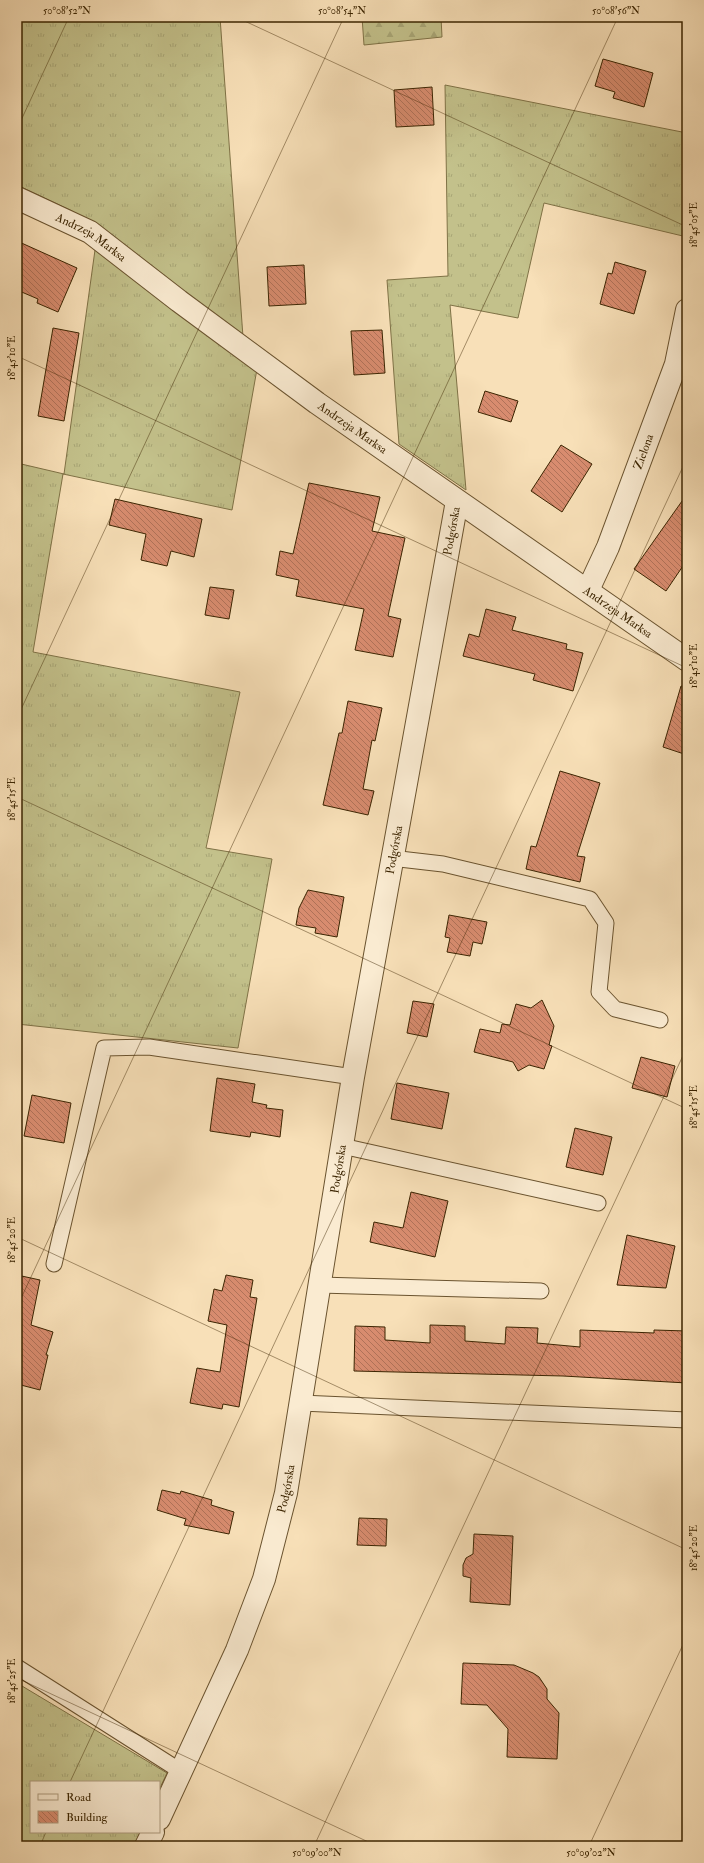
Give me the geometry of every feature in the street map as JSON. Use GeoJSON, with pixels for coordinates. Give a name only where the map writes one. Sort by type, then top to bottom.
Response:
{"type":"FeatureCollection","features":[{"type":"Feature","properties":{"kind":"street","name":"Andrzeja Marksa"},"geometry":{"type":"LineString","coordinates":[[17,198],[90,232],[179,301],[317,403],[376,442],[457,501],[588,590],[687,660]]}},
{"type":"Feature","properties":{"kind":"street","name":"Zielona"},"geometry":{"type":"LineString","coordinates":[[588,590],[608,547],[676,364],[687,310]]}},
{"type":"Feature","properties":{"kind":"street","name":"Podgórska"},"geometry":{"type":"LineString","coordinates":[[160,1817],[237,1650],[264,1579],[286,1493],[353,1077],[391,858],[457,501]]}},
{"type":"Feature","properties":{"kind":"street"},"geometry":{"type":"LineString","coordinates":[[146,1846],[152,1833]]}},
{"type":"Feature","properties":{"kind":"lane"},"geometry":{"type":"LineString","coordinates":[[391,858],[443,864],[590,899],[606,923],[599,992],[615,1009],[660,1020]]}},
{"type":"Feature","properties":{"kind":"lane"},"geometry":{"type":"LineString","coordinates":[[54,1264],[104,1048],[150,1047],[353,1077]]}},
{"type":"Feature","properties":{"kind":"lane"},"geometry":{"type":"LineString","coordinates":[[342,1146],[598,1203]]}},
{"type":"Feature","properties":{"kind":"lane"},"geometry":{"type":"LineString","coordinates":[[319,1285],[541,1291]]}},
{"type":"Feature","properties":{"kind":"lane"},"geometry":{"type":"LineString","coordinates":[[301,1403],[687,1420]]}},
{"type":"Feature","properties":{"kind":"lane"},"geometry":{"type":"LineString","coordinates":[[17,1667],[182,1772]]}},
{"type":"Feature","properties":{"kind":"green space"},"geometry":{"type":"Polygon","coordinates":[[[17,17],[220,17],[243,337],[72,211],[17,185],[17,17]]]}},
{"type":"Feature","properties":{"kind":"green space"},"geometry":{"type":"Polygon","coordinates":[[[362,17],[441,17],[442,37],[364,45],[362,17]]]}},
{"type":"Feature","properties":{"kind":"green space"},"geometry":{"type":"Polygon","coordinates":[[[445,85],[687,133],[687,237],[544,203],[518,318],[450,305],[466,490],[399,444],[387,280],[448,276],[445,85]]]}},
{"type":"Feature","properties":{"kind":"green space"},"geometry":{"type":"Polygon","coordinates":[[[95,250],[257,369],[232,510],[63,474],[33,652],[240,692],[206,848],[272,859],[238,1048],[17,1024],[17,463],[64,474],[95,250]]]}},
{"type":"Feature","properties":{"kind":"green space"},"geometry":{"type":"Polygon","coordinates":[[[17,1683],[167,1773],[160,1788],[160,1781],[30,1781],[30,1833],[140,1833],[134,1846],[17,1846],[17,1683]]]}},
{"type":"Feature","properties":{"kind":"building"},"geometry":{"type":"Polygon","coordinates":[[[603,59],[653,73],[644,107],[613,98],[615,92],[595,86],[603,59]]]}},
{"type":"Feature","properties":{"kind":"building"},"geometry":{"type":"Polygon","coordinates":[[[432,87],[434,125],[396,127],[394,90],[432,87]]]}},
{"type":"Feature","properties":{"kind":"building"},"geometry":{"type":"Polygon","coordinates":[[[17,241],[77,268],[58,312],[37,303],[38,299],[17,290],[17,241]]]}},
{"type":"Feature","properties":{"kind":"building"},"geometry":{"type":"Polygon","coordinates":[[[615,262],[646,271],[634,314],[600,304],[608,273],[612,274],[615,262]]]}},
{"type":"Feature","properties":{"kind":"building"},"geometry":{"type":"Polygon","coordinates":[[[304,265],[306,304],[269,306],[267,267],[304,265]]]}},
{"type":"Feature","properties":{"kind":"building"},"geometry":{"type":"Polygon","coordinates":[[[53,328],[79,333],[64,421],[38,416],[53,328]]]}},
{"type":"Feature","properties":{"kind":"building"},"geometry":{"type":"Polygon","coordinates":[[[382,330],[385,373],[354,375],[351,331],[382,330]]]}},
{"type":"Feature","properties":{"kind":"building"},"geometry":{"type":"Polygon","coordinates":[[[485,391],[518,401],[511,422],[478,412],[485,391]]]}},
{"type":"Feature","properties":{"kind":"building"},"geometry":{"type":"Polygon","coordinates":[[[561,445],[592,464],[562,512],[531,491],[561,445]]]}},
{"type":"Feature","properties":{"kind":"building"},"geometry":{"type":"Polygon","coordinates":[[[309,483],[380,497],[372,531],[405,538],[388,616],[401,619],[393,657],[355,650],[364,609],[296,596],[299,580],[276,575],[280,551],[293,554],[309,483]]]}},
{"type":"Feature","properties":{"kind":"building"},"geometry":{"type":"Polygon","coordinates":[[[687,494],[687,560],[666,591],[634,569],[687,494]]]}},
{"type":"Feature","properties":{"kind":"building"},"geometry":{"type":"Polygon","coordinates":[[[115,499],[202,519],[194,557],[171,551],[167,566],[141,560],[146,534],[109,525],[115,499]]]}},
{"type":"Feature","properties":{"kind":"building"},"geometry":{"type":"Polygon","coordinates":[[[210,587],[234,590],[229,619],[205,615],[210,587]]]}},
{"type":"Feature","properties":{"kind":"building"},"geometry":{"type":"Polygon","coordinates":[[[486,609],[516,617],[512,630],[567,644],[566,649],[583,653],[573,691],[533,680],[535,674],[463,656],[469,634],[479,637],[486,609]]]}},
{"type":"Feature","properties":{"kind":"building"},"geometry":{"type":"Polygon","coordinates":[[[681,686],[687,687],[687,755],[663,747],[681,686]]]}},
{"type":"Feature","properties":{"kind":"building"},"geometry":{"type":"Polygon","coordinates":[[[348,701],[382,708],[375,741],[372,740],[363,789],[374,791],[368,815],[323,805],[339,733],[342,733],[348,701]]]}},
{"type":"Feature","properties":{"kind":"building"},"geometry":{"type":"Polygon","coordinates":[[[560,771],[600,783],[577,856],[585,857],[580,882],[526,869],[531,846],[536,847],[560,771]]]}},
{"type":"Feature","properties":{"kind":"building"},"geometry":{"type":"Polygon","coordinates":[[[308,890],[344,897],[337,937],[315,933],[316,928],[296,925],[299,908],[308,890]]]}},
{"type":"Feature","properties":{"kind":"building"},"geometry":{"type":"Polygon","coordinates":[[[449,915],[487,922],[482,944],[473,942],[470,956],[447,952],[450,938],[445,937],[449,915]]]}},
{"type":"Feature","properties":{"kind":"building"},"geometry":{"type":"Polygon","coordinates":[[[542,1000],[554,1026],[549,1045],[552,1046],[544,1069],[529,1065],[518,1071],[513,1062],[474,1052],[480,1029],[500,1033],[502,1024],[510,1025],[516,1004],[531,1008],[542,1000]]]}},
{"type":"Feature","properties":{"kind":"building"},"geometry":{"type":"Polygon","coordinates":[[[413,1001],[434,1004],[427,1037],[407,1033],[413,1001]]]}},
{"type":"Feature","properties":{"kind":"building"},"geometry":{"type":"Polygon","coordinates":[[[641,1057],[675,1066],[667,1097],[632,1088],[641,1057]]]}},
{"type":"Feature","properties":{"kind":"building"},"geometry":{"type":"Polygon","coordinates":[[[217,1078],[255,1084],[252,1102],[267,1105],[266,1108],[283,1110],[280,1137],[251,1132],[250,1137],[210,1131],[217,1078]]]}},
{"type":"Feature","properties":{"kind":"building"},"geometry":{"type":"Polygon","coordinates":[[[397,1083],[449,1093],[442,1129],[391,1119],[397,1083]]]}},
{"type":"Feature","properties":{"kind":"building"},"geometry":{"type":"Polygon","coordinates":[[[32,1095],[71,1103],[64,1143],[24,1136],[32,1095]]]}},
{"type":"Feature","properties":{"kind":"building"},"geometry":{"type":"Polygon","coordinates":[[[575,1128],[612,1137],[603,1175],[566,1167],[575,1128]]]}},
{"type":"Feature","properties":{"kind":"building"},"geometry":{"type":"Polygon","coordinates":[[[411,1192],[448,1201],[435,1257],[370,1242],[374,1222],[403,1228],[411,1192]]]}},
{"type":"Feature","properties":{"kind":"building"},"geometry":{"type":"Polygon","coordinates":[[[627,1235],[675,1246],[666,1288],[617,1285],[627,1235]]]}},
{"type":"Feature","properties":{"kind":"building"},"geometry":{"type":"Polygon","coordinates":[[[17,1275],[40,1280],[31,1325],[53,1332],[46,1355],[48,1355],[40,1390],[17,1384],[17,1275]]]}},
{"type":"Feature","properties":{"kind":"building"},"geometry":{"type":"Polygon","coordinates":[[[226,1275],[253,1280],[250,1297],[257,1298],[239,1407],[223,1404],[222,1409],[190,1403],[197,1368],[220,1372],[227,1325],[208,1321],[214,1289],[222,1291],[226,1275]]]}},
{"type":"Feature","properties":{"kind":"building"},"geometry":{"type":"Polygon","coordinates":[[[430,1325],[465,1326],[465,1341],[505,1344],[506,1327],[538,1328],[537,1343],[580,1347],[580,1330],[654,1333],[654,1330],[687,1331],[687,1383],[563,1376],[354,1371],[355,1326],[385,1327],[385,1340],[430,1343],[430,1325]]]}},
{"type":"Feature","properties":{"kind":"building"},"geometry":{"type":"Polygon","coordinates":[[[162,1490],[180,1494],[181,1491],[212,1500],[211,1505],[234,1512],[229,1534],[184,1525],[186,1519],[157,1510],[162,1490]]]}},
{"type":"Feature","properties":{"kind":"building"},"geometry":{"type":"Polygon","coordinates":[[[359,1518],[387,1519],[386,1546],[357,1545],[359,1518]]]}},
{"type":"Feature","properties":{"kind":"building"},"geometry":{"type":"Polygon","coordinates":[[[474,1534],[513,1536],[510,1605],[470,1602],[471,1578],[463,1576],[463,1565],[466,1558],[473,1554],[474,1534]]]}},
{"type":"Feature","properties":{"kind":"building"},"geometry":{"type":"Polygon","coordinates":[[[463,1663],[514,1665],[539,1677],[547,1689],[547,1699],[559,1713],[557,1759],[507,1757],[508,1729],[487,1705],[461,1704],[463,1663]]]}}]}
